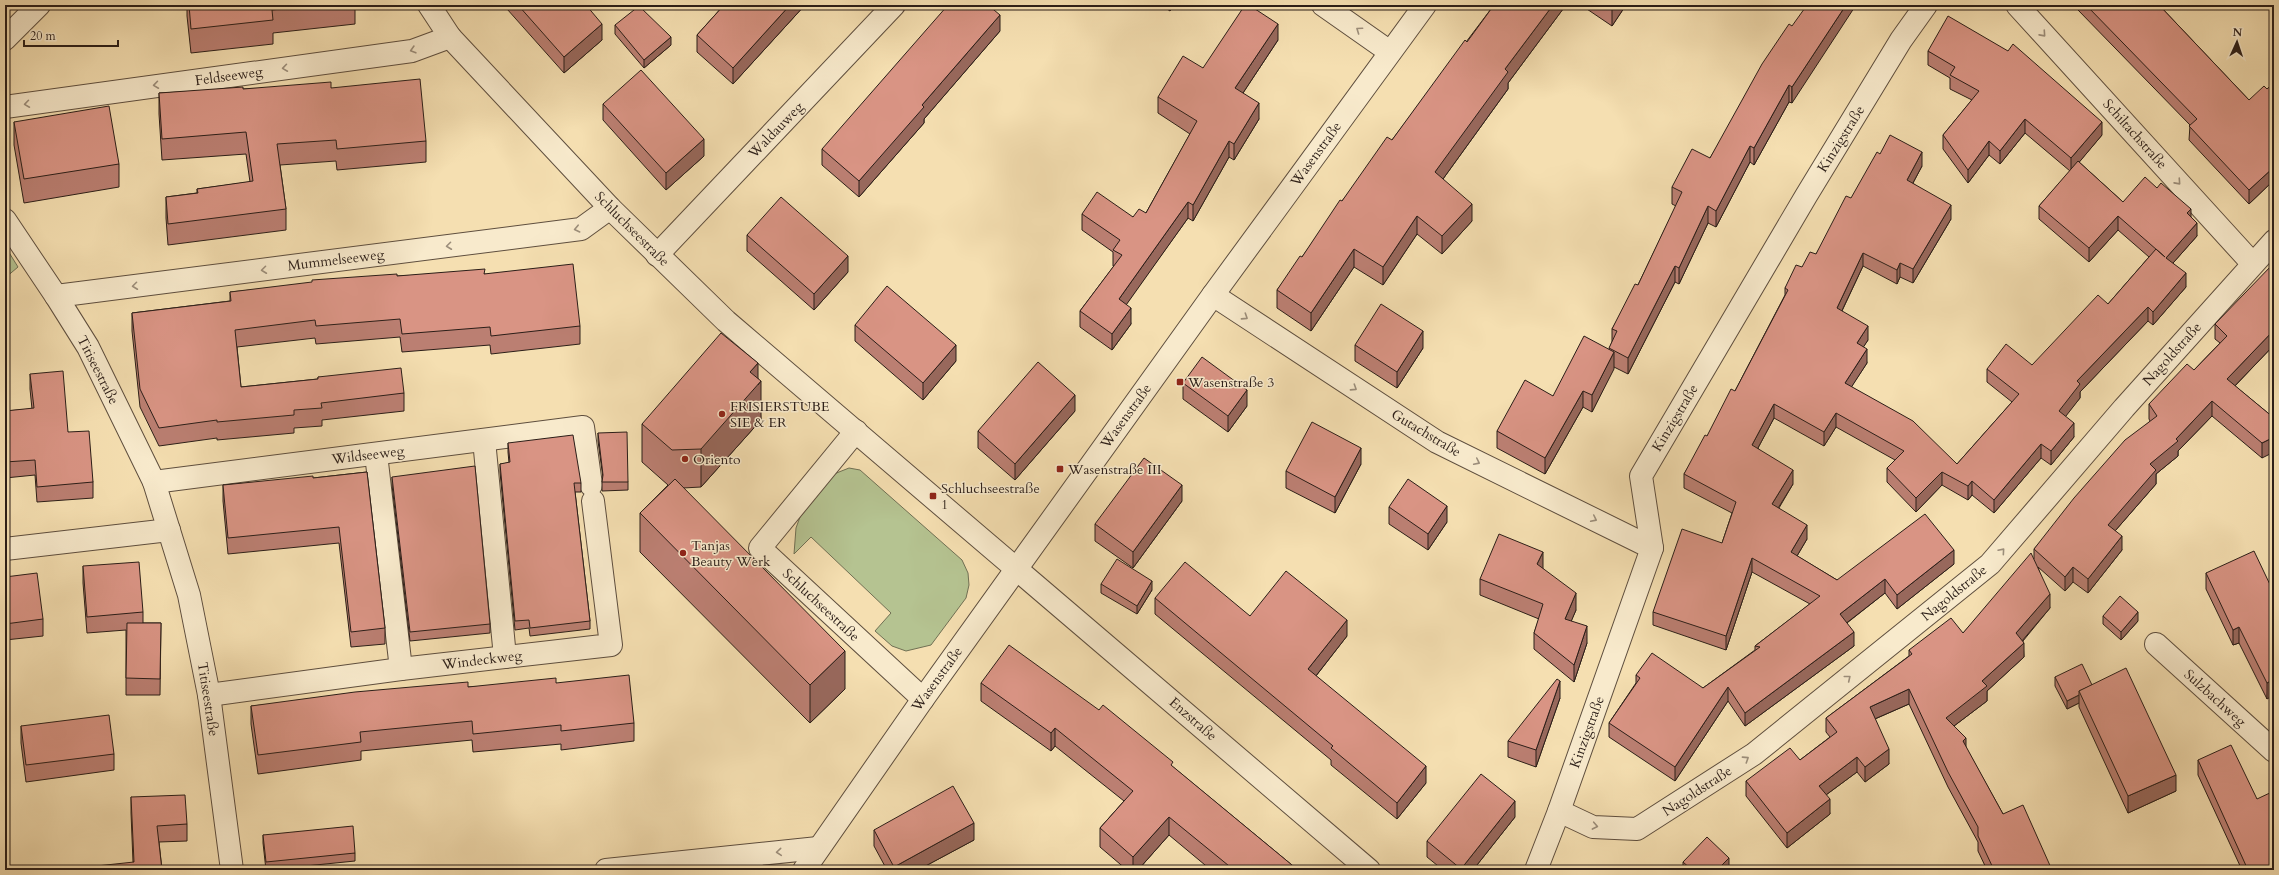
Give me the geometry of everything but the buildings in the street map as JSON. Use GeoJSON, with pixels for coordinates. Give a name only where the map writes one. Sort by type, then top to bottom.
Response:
{"type":"FeatureCollection","features":[{"type":"Feature","properties":{"kind":"street"},"geometry":{"type":"LineString","coordinates":[[5,39],[39,5]]}},
{"type":"Feature","properties":{"kind":"street","name":"Schluchseestraße"},"geometry":{"type":"LineString","coordinates":[[429,5],[450,37],[610,208],[657,255],[726,321],[1017,568]]}},
{"type":"Feature","properties":{"kind":"street","name":"Waldauweg"},"geometry":{"type":"LineString","coordinates":[[657,255],[894,5]]}},
{"type":"Feature","properties":{"kind":"street"},"geometry":{"type":"LineString","coordinates":[[1323,5],[1390,52]]}},
{"type":"Feature","properties":{"kind":"street","name":"Wasenstraße"},"geometry":{"type":"LineString","coordinates":[[804,870],[923,699],[1212,295],[1425,5]]}},
{"type":"Feature","properties":{"kind":"street","name":"Kinzigstraße"},"geometry":{"type":"LineString","coordinates":[[1536,870],[1559,811],[1652,548],[1641,476],[1806,196],[1902,40],[1926,5]]}},
{"type":"Feature","properties":{"kind":"street","name":"Schiltachstraße"},"geometry":{"type":"LineString","coordinates":[[2017,5],[2252,263]]}},
{"type":"Feature","properties":{"kind":"street","name":"Feldseeweg"},"geometry":{"type":"LineString","coordinates":[[5,107],[412,51],[450,37]]}},
{"type":"Feature","properties":{"kind":"street","name":"Mummelseeweg"},"geometry":{"type":"LineString","coordinates":[[56,296],[581,229],[610,208]]}},
{"type":"Feature","properties":{"kind":"street","name":"Titiseestraße"},"geometry":{"type":"LineString","coordinates":[[5,220],[88,347],[154,482],[189,594],[209,695],[232,870]]}},
{"type":"Feature","properties":{"kind":"street","name":"Nagoldstraße"},"geometry":{"type":"LineString","coordinates":[[1559,811],[1593,827],[1637,829],[1754,754],[1990,564],[2124,408],[2252,263],[2274,241]]}},
{"type":"Feature","properties":{"kind":"street","name":"Gutachstraße"},"geometry":{"type":"LineString","coordinates":[[1212,295],[1437,442],[1652,548]]}},
{"type":"Feature","properties":{"kind":"street","name":"Wildseeweg"},"geometry":{"type":"LineString","coordinates":[[154,482],[583,428]]}},
{"type":"Feature","properties":{"kind":"street","name":"Windeckweg"},"geometry":{"type":"LineString","coordinates":[[209,695],[401,669],[611,645],[583,428]]}},
{"type":"Feature","properties":{"kind":"street","name":"Schluchseestraße"},"geometry":{"type":"LineString","coordinates":[[856,431],[760,548],[923,699]]}},
{"type":"Feature","properties":{"kind":"street"},"geometry":{"type":"LineString","coordinates":[[484,440],[505,657]]}},
{"type":"Feature","properties":{"kind":"street"},"geometry":{"type":"LineString","coordinates":[[376,454],[401,669]]}},
{"type":"Feature","properties":{"kind":"street"},"geometry":{"type":"LineString","coordinates":[[5,548],[169,530]]}},
{"type":"Feature","properties":{"kind":"street","name":"Enzstraße"},"geometry":{"type":"LineString","coordinates":[[1017,568],[1369,870]]}},
{"type":"Feature","properties":{"kind":"street","name":"Sulzbachweg"},"geometry":{"type":"LineString","coordinates":[[2156,644],[2274,752]]}},
{"type":"Feature","properties":{"kind":"street"},"geometry":{"type":"LineString","coordinates":[[606,870],[818,848]]}},
{"type":"Feature","properties":{"kind":"green space"},"geometry":{"type":"Polygon","coordinates":[[[5,246],[18,267],[5,278],[5,246]]]}},
{"type":"Feature","properties":{"kind":"green space"},"geometry":{"type":"Polygon","coordinates":[[[849,468],[860,470],[962,560],[968,573],[969,585],[966,598],[931,645],[906,651],[892,646],[875,631],[891,613],[811,537],[794,554],[796,528],[800,517],[834,474],[849,468]]]}},
{"type":"Feature","properties":{"kind":"place","name":"Wasenstraße 3"},"geometry":{"type":"Point","coordinates":[1180,382]}},
{"type":"Feature","properties":{"kind":"place","name":"FRISIERSTUBE SIE & ER"},"geometry":{"type":"Point","coordinates":[722,414]}},
{"type":"Feature","properties":{"kind":"place","name":"Oriento"},"geometry":{"type":"Point","coordinates":[685,459]}},
{"type":"Feature","properties":{"kind":"place","name":"Wasenstraße III"},"geometry":{"type":"Point","coordinates":[1060,469]}},
{"type":"Feature","properties":{"kind":"place","name":"Schluchseestraße 1"},"geometry":{"type":"Point","coordinates":[933,496]}},
{"type":"Feature","properties":{"kind":"place","name":"Tanjas Beauty Werk"},"geometry":{"type":"Point","coordinates":[683,553]}}]}
